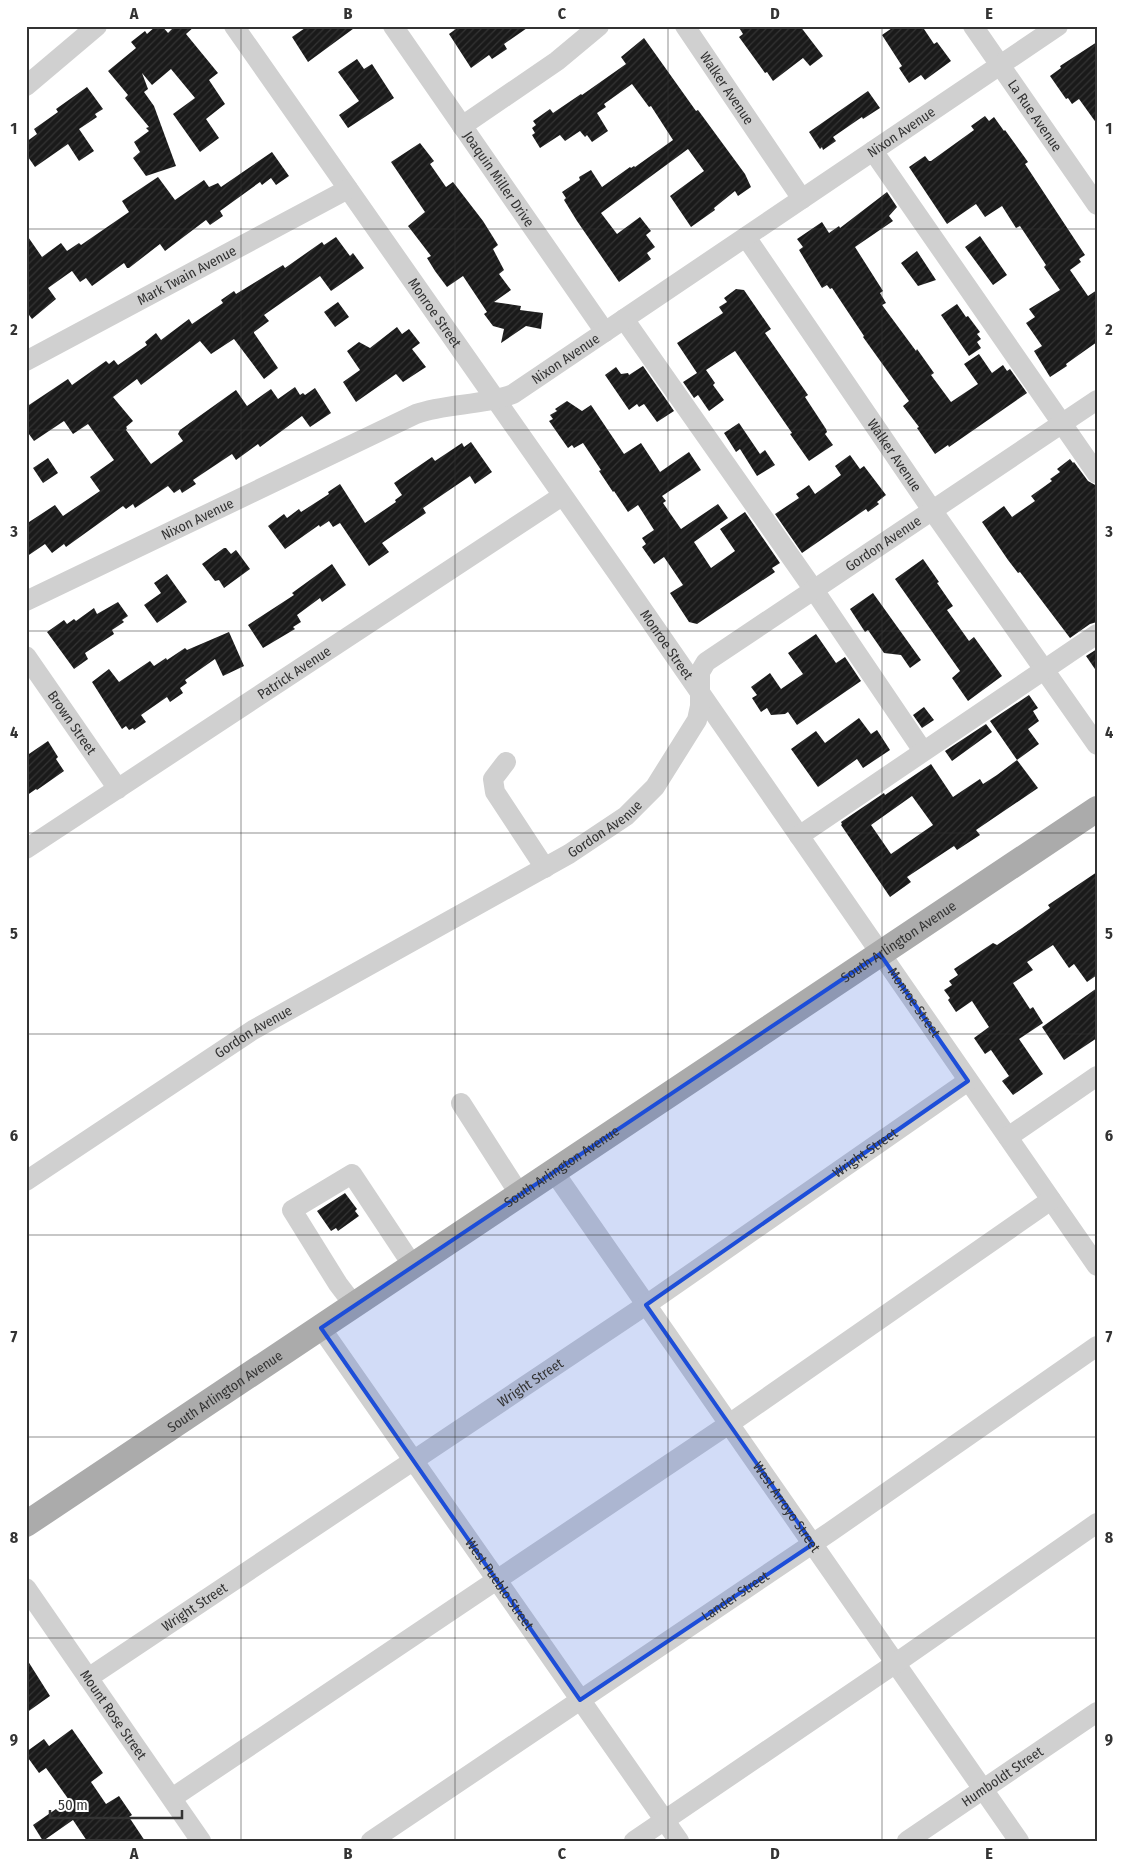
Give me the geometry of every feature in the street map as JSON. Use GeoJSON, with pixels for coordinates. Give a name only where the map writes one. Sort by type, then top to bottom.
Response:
{"type":"FeatureCollection","features":[{"type":"Feature","properties":{"kind":"main road","name":"South Arlington Avenue"},"geometry":{"type":"LineString","coordinates":[[26,1524],[1097,809]]}},
{"type":"Feature","properties":{"kind":"street"},"geometry":{"type":"LineString","coordinates":[[26,86],[97,26]]}},
{"type":"Feature","properties":{"kind":"street","name":"Monroe Street"},"geometry":{"type":"LineString","coordinates":[[234,26],[620,577],[1097,1266]]}},
{"type":"Feature","properties":{"kind":"street","name":"Joaquin Miller Drive"},"geometry":{"type":"LineString","coordinates":[[393,26],[605,332]]}},
{"type":"Feature","properties":{"kind":"street"},"geometry":{"type":"LineString","coordinates":[[462,126],[557,61],[599,26]]}},
{"type":"Feature","properties":{"kind":"street","name":"Walker Avenue"},"geometry":{"type":"LineString","coordinates":[[685,26],[802,199]]}},
{"type":"Feature","properties":{"kind":"street","name":"La Rue Avenue"},"geometry":{"type":"LineString","coordinates":[[973,26],[1097,205]]}},
{"type":"Feature","properties":{"kind":"street","name":"Nixon Avenue"},"geometry":{"type":"LineString","coordinates":[[26,600],[416,414],[441,407],[495,399],[513,394],[1058,26]]}},
{"type":"Feature","properties":{"kind":"street"},"geometry":{"type":"LineString","coordinates":[[873,152],[1097,474]]}},
{"type":"Feature","properties":{"kind":"street","name":"Mark Twain Avenue"},"geometry":{"type":"LineString","coordinates":[[26,361],[348,189]]}},
{"type":"Feature","properties":{"kind":"street","name":"Walker Avenue"},"geometry":{"type":"LineString","coordinates":[[746,237],[932,510],[1097,745]]}},
{"type":"Feature","properties":{"kind":"street"},"geometry":{"type":"LineString","coordinates":[[624,319],[814,590],[923,751]]}},
{"type":"Feature","properties":{"kind":"street","name":"Gordon Avenue"},"geometry":{"type":"LineString","coordinates":[[26,1181],[253,1030],[545,868],[585,845],[626,816],[655,787],[697,720],[701,695],[700,672],[706,662],[1097,400]]}},
{"type":"Feature","properties":{"kind":"street","name":"Patrick Avenue"},"geometry":{"type":"LineString","coordinates":[[26,849],[562,496]]}},
{"type":"Feature","properties":{"kind":"street"},"geometry":{"type":"LineString","coordinates":[[798,836],[1097,634]]}},
{"type":"Feature","properties":{"kind":"street","name":"Brown Street"},"geometry":{"type":"LineString","coordinates":[[26,656],[118,789]]}},
{"type":"Feature","properties":{"kind":"street"},"geometry":{"type":"LineString","coordinates":[[506,762],[492,779],[495,792],[545,868]]}},
{"type":"Feature","properties":{"kind":"street"},"geometry":{"type":"LineString","coordinates":[[1008,1137],[1097,1076]]}},
{"type":"Feature","properties":{"kind":"street","name":"Wright Street"},"geometry":{"type":"LineString","coordinates":[[88,1678],[646,1305],[968,1080]]}},
{"type":"Feature","properties":{"kind":"street"},"geometry":{"type":"LineString","coordinates":[[461,1103],[520,1195]]}},
{"type":"Feature","properties":{"kind":"street","name":"West Arroyo Street"},"geometry":{"type":"LineString","coordinates":[[554,1172],[1019,1841]]}},
{"type":"Feature","properties":{"kind":"street"},"geometry":{"type":"LineString","coordinates":[[354,1305],[338,1284],[292,1210],[352,1174],[413,1266]]}},
{"type":"Feature","properties":{"kind":"street"},"geometry":{"type":"LineString","coordinates":[[172,1798],[498,1581],[729,1424],[1051,1200]]}},
{"type":"Feature","properties":{"kind":"street","name":"West Pueblo Street"},"geometry":{"type":"LineString","coordinates":[[321,1328],[679,1841]]}},
{"type":"Feature","properties":{"kind":"street","name":"Lander Street"},"geometry":{"type":"LineString","coordinates":[[371,1841],[812,1544],[1097,1346]]}},
{"type":"Feature","properties":{"kind":"street"},"geometry":{"type":"LineString","coordinates":[[634,1841],[896,1663],[1097,1523]]}},
{"type":"Feature","properties":{"kind":"street","name":"Mount Rose Street"},"geometry":{"type":"LineString","coordinates":[[26,1588],[201,1841]]}},
{"type":"Feature","properties":{"kind":"street","name":"Humboldt Street"},"geometry":{"type":"LineString","coordinates":[[907,1841],[1097,1712]]}},
{"type":"Feature","properties":{"kind":"highlighted area"},"geometry":{"type":"Polygon","coordinates":[[[880,954],[968,1081],[646,1305],[813,1544],[580,1700],[321,1328],[880,954]]]}},
{"type":"Feature","properties":{"kind":"building"},"geometry":{"type":"Polygon","coordinates":[[[156,26],[162,26],[168,33],[175,26],[195,26],[186,34],[218,73],[209,80],[225,104],[206,119],[219,138],[200,152],[173,114],[195,98],[171,69],[152,85],[142,73],[148,89],[144,92],[154,106],[176,166],[146,176],[133,158],[140,152],[134,142],[149,131],[146,128],[149,127],[125,98],[128,95],[108,71],[136,48],[131,42],[145,31],[147,34],[156,26]]]}},
{"type":"Feature","properties":{"kind":"building"},"geometry":{"type":"Polygon","coordinates":[[[308,26],[357,26],[308,62],[292,37],[308,26]]]}},
{"type":"Feature","properties":{"kind":"building"},"geometry":{"type":"Polygon","coordinates":[[[460,26],[530,26],[504,44],[507,49],[492,59],[489,55],[471,68],[449,34],[460,26]]]}},
{"type":"Feature","properties":{"kind":"building"},"geometry":{"type":"Polygon","coordinates":[[[738,26],[800,26],[823,56],[810,66],[803,58],[773,81],[739,37],[743,34],[738,26]]]}},
{"type":"Feature","properties":{"kind":"building"},"geometry":{"type":"Polygon","coordinates":[[[895,26],[922,26],[934,44],[937,42],[951,61],[925,80],[921,75],[909,83],[899,68],[902,66],[882,35],[895,26]]]}},
{"type":"Feature","properties":{"kind":"building"},"geometry":{"type":"Polygon","coordinates":[[[644,38],[696,111],[698,110],[745,174],[751,187],[738,196],[735,191],[714,208],[715,210],[691,227],[670,196],[704,171],[688,149],[601,213],[617,234],[640,217],[651,231],[646,235],[655,247],[647,253],[651,259],[619,282],[577,221],[564,200],[566,198],[562,192],[580,180],[579,177],[591,170],[602,187],[630,167],[635,167],[673,140],[651,106],[649,107],[632,84],[604,104],[606,107],[597,113],[608,131],[592,142],[587,135],[585,137],[580,131],[565,141],[560,135],[540,148],[532,135],[535,133],[532,128],[536,125],[533,121],[550,109],[553,113],[626,64],[621,57],[644,38]]]}},
{"type":"Feature","properties":{"kind":"building"},"geometry":{"type":"Polygon","coordinates":[[[1097,42],[1097,124],[1079,99],[1072,104],[1068,98],[1066,99],[1050,76],[1061,68],[1060,66],[1097,42]]]}},
{"type":"Feature","properties":{"kind":"building"},"geometry":{"type":"Polygon","coordinates":[[[357,59],[364,69],[372,64],[394,98],[348,128],[339,115],[359,101],[338,72],[357,59]]]}},
{"type":"Feature","properties":{"kind":"building"},"geometry":{"type":"Polygon","coordinates":[[[87,87],[103,109],[95,114],[97,117],[79,129],[94,151],[79,161],[68,144],[35,167],[26,154],[26,142],[37,134],[34,129],[58,112],[56,109],[87,87]]]}},
{"type":"Feature","properties":{"kind":"building"},"geometry":{"type":"Polygon","coordinates":[[[868,91],[880,108],[863,119],[862,117],[833,137],[836,141],[823,150],[822,147],[820,149],[809,132],[868,91]]]}},
{"type":"Feature","properties":{"kind":"building"},"geometry":{"type":"Polygon","coordinates":[[[985,116],[989,121],[994,117],[1005,130],[1028,162],[1025,164],[1085,255],[1079,259],[1081,262],[1070,270],[1088,296],[1097,290],[1097,342],[1050,377],[1034,351],[1042,346],[1026,323],[1035,317],[1029,309],[1060,290],[1020,226],[1016,228],[1002,206],[985,217],[976,204],[947,224],[909,167],[925,156],[931,161],[974,130],[971,126],[985,116]]]}},
{"type":"Feature","properties":{"kind":"building"},"geometry":{"type":"Polygon","coordinates":[[[420,143],[434,161],[430,164],[446,187],[453,182],[483,221],[498,245],[493,249],[504,270],[499,274],[511,290],[494,302],[521,306],[520,310],[543,313],[541,329],[526,326],[501,343],[504,329],[493,326],[484,314],[487,312],[463,276],[447,287],[435,271],[427,258],[431,256],[408,226],[425,212],[391,162],[420,143]]]}},
{"type":"Feature","properties":{"kind":"building"},"geometry":{"type":"Polygon","coordinates":[[[272,152],[289,176],[276,185],[271,178],[262,185],[260,182],[220,211],[223,216],[210,225],[206,220],[165,251],[160,244],[129,268],[124,263],[92,286],[86,278],[80,282],[72,271],[48,288],[56,299],[32,319],[26,311],[26,234],[42,257],[61,243],[67,251],[79,243],[81,245],[129,212],[122,201],[158,177],[175,200],[204,180],[209,187],[218,183],[221,187],[272,152]]]}},
{"type":"Feature","properties":{"kind":"building"},"geometry":{"type":"Polygon","coordinates":[[[887,192],[897,207],[889,216],[893,221],[855,247],[883,291],[880,293],[886,303],[882,305],[916,351],[917,349],[934,373],[931,375],[951,402],[978,384],[964,364],[979,354],[992,373],[1003,365],[1007,371],[1010,369],[1027,393],[949,447],[948,445],[935,454],[917,428],[919,427],[903,406],[909,401],[863,337],[832,288],[830,289],[827,285],[822,288],[799,250],[803,247],[797,239],[822,222],[829,233],[839,226],[840,228],[887,192]]]}},
{"type":"Feature","properties":{"kind":"building"},"geometry":{"type":"Polygon","coordinates":[[[980,236],[1007,275],[993,285],[965,247],[980,236]]]}},
{"type":"Feature","properties":{"kind":"building"},"geometry":{"type":"Polygon","coordinates":[[[336,237],[350,256],[353,253],[364,268],[331,291],[320,276],[264,315],[269,321],[254,333],[278,368],[264,379],[234,339],[211,354],[200,341],[141,385],[137,379],[113,397],[133,421],[126,427],[126,430],[151,464],[183,441],[178,434],[180,430],[236,390],[247,406],[271,389],[278,399],[295,387],[300,395],[303,393],[305,395],[315,388],[331,413],[310,427],[302,416],[260,447],[258,444],[236,460],[232,454],[193,480],[196,484],[182,493],[180,489],[174,493],[168,486],[135,508],[133,504],[126,509],[123,506],[66,547],[64,544],[52,553],[45,544],[26,557],[26,524],[55,505],[63,516],[100,491],[90,477],[114,460],[88,424],[73,434],[64,421],[34,441],[26,430],[26,407],[68,379],[72,385],[106,361],[109,364],[114,360],[118,365],[147,345],[145,342],[156,333],[161,340],[189,319],[192,324],[223,303],[221,300],[234,291],[236,294],[283,265],[285,268],[322,242],[324,245],[336,237]]]}},
{"type":"Feature","properties":{"kind":"building"},"geometry":{"type":"Polygon","coordinates":[[[917,251],[936,280],[918,286],[901,263],[917,251]]]}},
{"type":"Feature","properties":{"kind":"building"},"geometry":{"type":"Polygon","coordinates":[[[736,289],[744,290],[771,329],[765,333],[808,395],[805,397],[826,429],[827,432],[825,434],[833,445],[809,461],[790,434],[792,433],[735,351],[706,370],[715,383],[713,385],[724,400],[709,411],[698,395],[694,398],[683,382],[697,373],[677,343],[723,313],[719,307],[727,302],[724,298],[736,289]]]}},
{"type":"Feature","properties":{"kind":"building"},"geometry":{"type":"Polygon","coordinates":[[[338,302],[349,317],[335,327],[324,312],[338,302]]]}},
{"type":"Feature","properties":{"kind":"building"},"geometry":{"type":"Polygon","coordinates":[[[957,304],[980,332],[977,334],[981,339],[977,342],[981,348],[969,356],[941,315],[957,304]]]}},
{"type":"Feature","properties":{"kind":"building"},"geometry":{"type":"Polygon","coordinates":[[[397,327],[402,334],[409,329],[420,343],[412,349],[426,367],[403,382],[396,374],[356,402],[343,382],[360,370],[347,351],[359,342],[370,348],[397,327]]]}},
{"type":"Feature","properties":{"kind":"building"},"geometry":{"type":"Polygon","coordinates":[[[643,366],[674,411],[657,422],[644,404],[639,407],[637,404],[629,410],[605,375],[616,367],[621,374],[628,373],[629,375],[643,366]]]}},
{"type":"Feature","properties":{"kind":"building"},"geometry":{"type":"Polygon","coordinates":[[[567,401],[582,411],[591,405],[624,454],[641,443],[660,472],[689,452],[701,470],[662,496],[666,501],[663,503],[681,529],[718,504],[728,518],[694,542],[711,568],[735,551],[720,529],[745,512],[780,563],[772,568],[775,572],[697,624],[689,622],[670,593],[683,585],[664,557],[654,564],[642,547],[646,544],[642,538],[654,530],[638,505],[628,512],[599,471],[601,470],[583,443],[574,448],[572,445],[568,448],[549,421],[553,419],[550,415],[557,411],[555,409],[567,401]]]}},
{"type":"Feature","properties":{"kind":"building"},"geometry":{"type":"Polygon","coordinates":[[[739,423],[760,454],[765,450],[775,465],[757,476],[740,449],[736,452],[724,433],[739,423]]]}},
{"type":"Feature","properties":{"kind":"building"},"geometry":{"type":"Polygon","coordinates":[[[471,442],[492,472],[475,484],[470,476],[423,508],[426,513],[382,543],[389,552],[369,566],[340,523],[333,527],[329,521],[320,527],[319,525],[285,549],[268,526],[284,514],[287,518],[299,509],[301,512],[329,494],[328,492],[340,484],[365,523],[396,502],[395,500],[402,495],[394,483],[432,457],[435,461],[462,443],[464,447],[471,442]]]}},
{"type":"Feature","properties":{"kind":"building"},"geometry":{"type":"Polygon","coordinates":[[[850,455],[860,469],[864,466],[886,495],[877,502],[879,504],[868,512],[866,509],[802,553],[775,514],[799,498],[796,494],[809,485],[815,494],[841,475],[835,466],[850,455]]]}},
{"type":"Feature","properties":{"kind":"building"},"geometry":{"type":"Polygon","coordinates":[[[48,458],[58,473],[43,483],[33,468],[48,458]]]}},
{"type":"Feature","properties":{"kind":"building"},"geometry":{"type":"Polygon","coordinates":[[[1070,459],[1088,481],[1097,486],[1097,622],[1090,624],[1070,638],[1020,572],[1018,573],[1008,560],[982,522],[1004,506],[1012,517],[1035,501],[1031,496],[1052,481],[1050,479],[1060,472],[1057,469],[1070,459]]]}},
{"type":"Feature","properties":{"kind":"building"},"geometry":{"type":"Polygon","coordinates":[[[224,548],[231,554],[236,550],[250,569],[224,588],[219,580],[215,581],[202,564],[224,548]]]}},
{"type":"Feature","properties":{"kind":"building"},"geometry":{"type":"Polygon","coordinates":[[[923,559],[953,606],[947,610],[969,641],[974,637],[1002,676],[968,701],[952,678],[960,671],[895,579],[923,559]]]}},
{"type":"Feature","properties":{"kind":"building"},"geometry":{"type":"Polygon","coordinates":[[[332,564],[346,585],[322,602],[320,598],[297,615],[301,622],[293,627],[295,629],[263,648],[248,625],[294,595],[292,593],[332,564]]]}},
{"type":"Feature","properties":{"kind":"building"},"geometry":{"type":"Polygon","coordinates":[[[167,574],[187,602],[157,623],[144,605],[161,593],[154,583],[167,574]]]}},
{"type":"Feature","properties":{"kind":"building"},"geometry":{"type":"Polygon","coordinates":[[[873,593],[921,660],[910,668],[901,655],[884,653],[868,630],[865,632],[850,609],[873,593]]]}},
{"type":"Feature","properties":{"kind":"building"},"geometry":{"type":"Polygon","coordinates":[[[118,602],[128,616],[122,620],[124,622],[112,630],[114,634],[85,653],[88,659],[74,669],[47,632],[64,620],[67,624],[74,619],[76,621],[94,608],[97,614],[118,602]]]}},
{"type":"Feature","properties":{"kind":"building"},"geometry":{"type":"Polygon","coordinates":[[[229,632],[244,666],[223,676],[215,659],[185,680],[187,683],[180,688],[183,693],[170,702],[167,697],[141,715],[146,722],[134,730],[133,728],[129,730],[126,726],[122,729],[92,682],[109,669],[119,682],[150,661],[154,666],[185,648],[187,650],[229,632]]]}},
{"type":"Feature","properties":{"kind":"building"},"geometry":{"type":"Polygon","coordinates":[[[816,634],[836,663],[845,657],[861,681],[797,725],[788,712],[771,715],[767,708],[761,712],[752,698],[757,695],[751,687],[770,673],[781,689],[803,674],[788,653],[816,634]]]}},
{"type":"Feature","properties":{"kind":"building"},"geometry":{"type":"Polygon","coordinates":[[[1097,649],[1097,672],[1086,656],[1097,649]]]}},
{"type":"Feature","properties":{"kind":"building"},"geometry":{"type":"Polygon","coordinates":[[[1029,695],[1038,708],[1033,711],[1039,721],[1028,729],[1039,744],[1017,760],[990,721],[1029,695]]]}},
{"type":"Feature","properties":{"kind":"building"},"geometry":{"type":"Polygon","coordinates":[[[924,707],[934,720],[922,728],[913,715],[924,707]]]}},
{"type":"Feature","properties":{"kind":"building"},"geometry":{"type":"Polygon","coordinates":[[[859,718],[871,734],[877,730],[890,750],[863,768],[857,759],[818,787],[791,749],[816,731],[825,743],[859,718]]]}},
{"type":"Feature","properties":{"kind":"building"},"geometry":{"type":"Polygon","coordinates":[[[986,724],[992,732],[952,761],[945,751],[986,724]]]}},
{"type":"Feature","properties":{"kind":"building"},"geometry":{"type":"Polygon","coordinates":[[[48,741],[64,771],[26,796],[26,756],[48,741]]]}},
{"type":"Feature","properties":{"kind":"building"},"geometry":{"type":"Polygon","coordinates":[[[1017,760],[1038,788],[976,830],[980,835],[957,850],[954,846],[907,877],[911,882],[890,897],[841,825],[841,822],[931,764],[953,797],[980,779],[983,784],[1017,760]],[[912,796],[871,825],[891,854],[933,825],[912,796]]]}},
{"type":"Feature","properties":{"kind":"building"},"geometry":{"type":"Polygon","coordinates":[[[1097,872],[1097,975],[1087,982],[1074,964],[1069,968],[1053,945],[1027,962],[1033,970],[1013,983],[1030,1009],[1033,1007],[1043,1023],[1019,1039],[1043,1074],[1013,1095],[1002,1081],[1009,1076],[991,1050],[985,1054],[974,1038],[989,1027],[972,1001],[956,1012],[944,990],[952,985],[949,981],[958,975],[954,969],[993,943],[997,945],[1050,908],[1048,905],[1097,872]]]}},
{"type":"Feature","properties":{"kind":"building"},"geometry":{"type":"Polygon","coordinates":[[[1097,988],[1097,1038],[1064,1060],[1042,1027],[1097,988]]]}},
{"type":"Feature","properties":{"kind":"building"},"geometry":{"type":"Polygon","coordinates":[[[345,1193],[357,1209],[355,1211],[359,1216],[338,1231],[336,1228],[331,1231],[317,1211],[345,1193]]]}},
{"type":"Feature","properties":{"kind":"building"},"geometry":{"type":"Polygon","coordinates":[[[26,1658],[50,1696],[26,1713],[26,1658]]]}},
{"type":"Feature","properties":{"kind":"building"},"geometry":{"type":"Polygon","coordinates":[[[72,1729],[103,1773],[91,1782],[106,1804],[119,1796],[132,1815],[129,1817],[145,1841],[87,1841],[73,1820],[43,1841],[33,1825],[69,1800],[46,1768],[39,1773],[26,1755],[26,1752],[44,1739],[49,1746],[72,1729]]]}}]}
